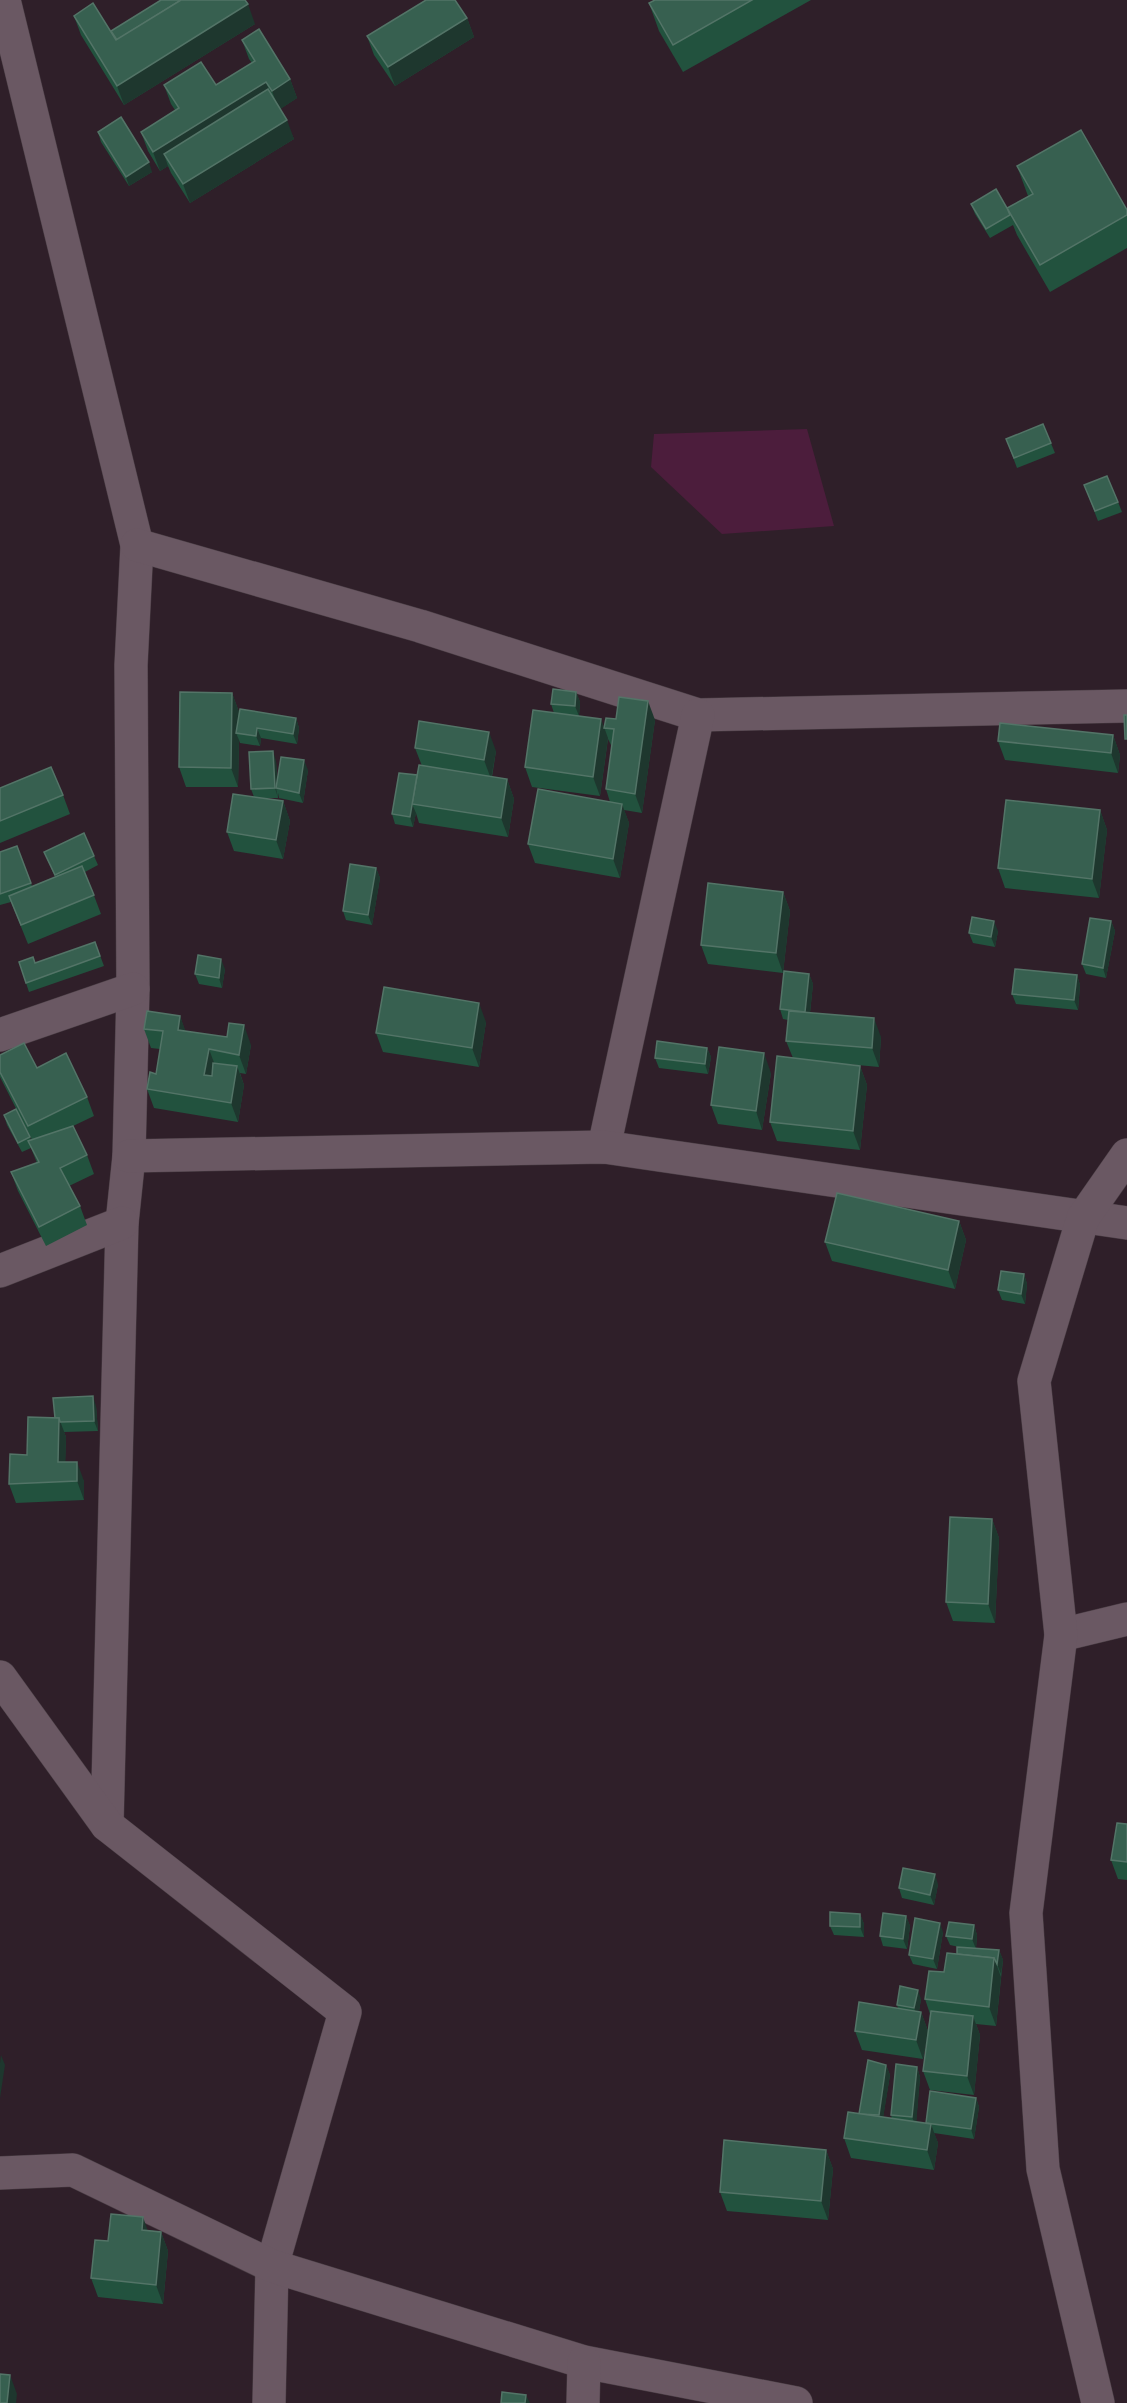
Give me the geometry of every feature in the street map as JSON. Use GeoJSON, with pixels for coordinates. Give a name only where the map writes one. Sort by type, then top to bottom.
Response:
{"type":"FeatureCollection","features":[{"type":"Feature","properties":{"kind":"street"},"geometry":{"type":"LineString","coordinates":[[4,0],[137,545],[131,665],[133,989],[129,1155],[122,1223],[107,1825]]}},
{"type":"Feature","properties":{"kind":"street"},"geometry":{"type":"LineString","coordinates":[[137,545],[420,626],[698,715],[1127,706]]}},
{"type":"Feature","properties":{"kind":"street"},"geometry":{"type":"LineString","coordinates":[[603,1147],[698,715]]}},
{"type":"Feature","properties":{"kind":"street"},"geometry":{"type":"LineString","coordinates":[[0,1035],[133,989]]}},
{"type":"Feature","properties":{"kind":"street"},"geometry":{"type":"LineString","coordinates":[[129,1155],[603,1147],[1127,1223]]}},
{"type":"Feature","properties":{"kind":"street"},"geometry":{"type":"LineString","coordinates":[[1098,2403],[1043,2169],[1026,1913],[1061,1635],[1034,1381],[1083,1218],[1127,1155]]}},
{"type":"Feature","properties":{"kind":"street"},"geometry":{"type":"LineString","coordinates":[[0,1271],[122,1223]]}},
{"type":"Feature","properties":{"kind":"street"},"geometry":{"type":"LineString","coordinates":[[1061,1635],[1127,1619]]}},
{"type":"Feature","properties":{"kind":"street"},"geometry":{"type":"LineString","coordinates":[[0,1677],[107,1825],[345,2012],[272,2266],[269,2403]]}},
{"type":"Feature","properties":{"kind":"street"},"geometry":{"type":"LineString","coordinates":[[0,2173],[73,2170],[272,2266],[584,2362],[796,2403]]}},
{"type":"Feature","properties":{"kind":"street"},"geometry":{"type":"LineString","coordinates":[[583,2403],[584,2362]]}},
{"type":"Feature","properties":{"kind":"shaded area"},"geometry":{"type":"Polygon","coordinates":[[[807,429],[834,526],[722,534],[651,467],[654,434],[807,429]]]}},
{"type":"Feature","properties":{"kind":"building"},"geometry":{"type":"Polygon","coordinates":[[[161,0],[181,0],[117,40],[111,31],[161,0]]]}},
{"type":"Feature","properties":{"kind":"building"},"geometry":{"type":"Polygon","coordinates":[[[181,0],[245,0],[248,4],[117,86],[74,16],[93,3],[116,40],[181,0]]]}},
{"type":"Feature","properties":{"kind":"building"},"geometry":{"type":"Polygon","coordinates":[[[426,0],[455,0],[467,18],[388,67],[367,36],[426,0]]]}},
{"type":"Feature","properties":{"kind":"building"},"geometry":{"type":"Polygon","coordinates":[[[655,0],[752,0],[673,45],[649,3],[655,0]]]}},
{"type":"Feature","properties":{"kind":"building"},"geometry":{"type":"Polygon","coordinates":[[[259,29],[290,79],[272,91],[266,82],[153,152],[141,132],[179,108],[164,85],[201,62],[216,85],[255,61],[242,40],[259,29]]]}},
{"type":"Feature","properties":{"kind":"building"},"geometry":{"type":"Polygon","coordinates":[[[268,89],[287,120],[183,184],[164,154],[268,89]]]}},
{"type":"Feature","properties":{"kind":"building"},"geometry":{"type":"Polygon","coordinates":[[[121,117],[149,162],[126,177],[98,132],[121,117]]]}},
{"type":"Feature","properties":{"kind":"building"},"geometry":{"type":"Polygon","coordinates":[[[1081,130],[1127,210],[1127,215],[1040,265],[1007,208],[1033,194],[1017,166],[1081,130]]]}},
{"type":"Feature","properties":{"kind":"building"},"geometry":{"type":"Polygon","coordinates":[[[996,189],[1010,215],[986,229],[971,204],[996,189]]]}},
{"type":"Feature","properties":{"kind":"building"},"geometry":{"type":"Polygon","coordinates":[[[1043,424],[1051,443],[1014,458],[1006,439],[1043,424]]]}},
{"type":"Feature","properties":{"kind":"building"},"geometry":{"type":"Polygon","coordinates":[[[1107,476],[1118,502],[1095,511],[1084,485],[1107,476]]]}},
{"type":"Feature","properties":{"kind":"building"},"geometry":{"type":"Polygon","coordinates":[[[553,689],[576,692],[575,706],[551,704],[553,689]]]}},
{"type":"Feature","properties":{"kind":"building"},"geometry":{"type":"Polygon","coordinates":[[[180,692],[232,693],[231,768],[179,767],[180,692]]]}},
{"type":"Feature","properties":{"kind":"building"},"geometry":{"type":"Polygon","coordinates":[[[619,697],[648,701],[635,794],[606,789],[614,729],[604,728],[606,718],[616,719],[619,697]]]}},
{"type":"Feature","properties":{"kind":"building"},"geometry":{"type":"Polygon","coordinates":[[[240,709],[296,718],[293,734],[257,728],[256,736],[236,733],[240,709]]]}},
{"type":"Feature","properties":{"kind":"building"},"geometry":{"type":"Polygon","coordinates":[[[533,710],[601,719],[593,777],[525,767],[533,710]]]}},
{"type":"Feature","properties":{"kind":"building"},"geometry":{"type":"Polygon","coordinates":[[[1124,715],[1127,715],[1127,739],[1125,739],[1124,715]]]}},
{"type":"Feature","properties":{"kind":"building"},"geometry":{"type":"Polygon","coordinates":[[[419,721],[489,732],[484,760],[415,748],[419,721]]]}},
{"type":"Feature","properties":{"kind":"building"},"geometry":{"type":"Polygon","coordinates":[[[1000,723],[1113,735],[1111,753],[998,741],[1000,723]]]}},
{"type":"Feature","properties":{"kind":"building"},"geometry":{"type":"Polygon","coordinates":[[[273,751],[275,788],[251,789],[249,752],[273,751]]]}},
{"type":"Feature","properties":{"kind":"building"},"geometry":{"type":"Polygon","coordinates":[[[281,757],[304,760],[299,793],[276,788],[281,757]]]}},
{"type":"Feature","properties":{"kind":"building"},"geometry":{"type":"Polygon","coordinates":[[[419,765],[507,779],[501,818],[412,804],[419,765]]]}},
{"type":"Feature","properties":{"kind":"building"},"geometry":{"type":"Polygon","coordinates":[[[51,767],[63,795],[0,821],[0,788],[51,767]]]}},
{"type":"Feature","properties":{"kind":"building"},"geometry":{"type":"Polygon","coordinates":[[[399,773],[417,775],[410,817],[392,814],[399,773]]]}},
{"type":"Feature","properties":{"kind":"building"},"geometry":{"type":"Polygon","coordinates":[[[538,789],[622,804],[613,859],[528,844],[538,789]]]}},
{"type":"Feature","properties":{"kind":"building"},"geometry":{"type":"Polygon","coordinates":[[[233,794],[283,801],[276,840],[227,832],[233,794]]]}},
{"type":"Feature","properties":{"kind":"building"},"geometry":{"type":"Polygon","coordinates":[[[1006,800],[1100,810],[1092,879],[998,868],[1006,800]]]}},
{"type":"Feature","properties":{"kind":"building"},"geometry":{"type":"Polygon","coordinates":[[[84,833],[94,856],[55,875],[44,852],[84,833]]]}},
{"type":"Feature","properties":{"kind":"building"},"geometry":{"type":"Polygon","coordinates":[[[17,846],[31,883],[0,894],[0,852],[17,846]]]}},
{"type":"Feature","properties":{"kind":"building"},"geometry":{"type":"Polygon","coordinates":[[[350,864],[376,868],[368,915],[343,911],[350,864]]]}},
{"type":"Feature","properties":{"kind":"building"},"geometry":{"type":"Polygon","coordinates":[[[82,866],[94,895],[21,925],[9,896],[82,866]]]}},
{"type":"Feature","properties":{"kind":"building"},"geometry":{"type":"Polygon","coordinates":[[[708,883],[783,892],[776,953],[701,945],[708,883]]]}},
{"type":"Feature","properties":{"kind":"building"},"geometry":{"type":"Polygon","coordinates":[[[972,917],[994,921],[991,937],[969,933],[972,917]]]}},
{"type":"Feature","properties":{"kind":"building"},"geometry":{"type":"Polygon","coordinates":[[[1090,918],[1111,921],[1103,968],[1082,964],[1090,918]]]}},
{"type":"Feature","properties":{"kind":"building"},"geometry":{"type":"Polygon","coordinates":[[[95,942],[100,956],[26,983],[19,962],[33,957],[35,963],[95,942]]]}},
{"type":"Feature","properties":{"kind":"building"},"geometry":{"type":"Polygon","coordinates":[[[198,955],[221,959],[219,978],[195,974],[198,955]]]}},
{"type":"Feature","properties":{"kind":"building"},"geometry":{"type":"Polygon","coordinates":[[[1015,969],[1077,975],[1074,1000],[1012,994],[1015,969]]]}},
{"type":"Feature","properties":{"kind":"building"},"geometry":{"type":"Polygon","coordinates":[[[784,971],[809,974],[805,1012],[780,1009],[784,971]]]}},
{"type":"Feature","properties":{"kind":"building"},"geometry":{"type":"Polygon","coordinates":[[[384,987],[479,1003],[472,1048],[376,1033],[384,987]]]}},
{"type":"Feature","properties":{"kind":"building"},"geometry":{"type":"Polygon","coordinates":[[[147,1011],[180,1016],[178,1030],[227,1037],[229,1023],[244,1025],[239,1055],[209,1049],[204,1075],[212,1076],[213,1063],[237,1066],[231,1103],[147,1089],[150,1072],[156,1074],[163,1031],[144,1029],[147,1011]]]}},
{"type":"Feature","properties":{"kind":"building"},"geometry":{"type":"Polygon","coordinates":[[[789,1011],[874,1018],[872,1048],[786,1041],[789,1011]]]}},
{"type":"Feature","properties":{"kind":"building"},"geometry":{"type":"Polygon","coordinates":[[[657,1041],[707,1048],[705,1064],[655,1058],[657,1041]]]}},
{"type":"Feature","properties":{"kind":"building"},"geometry":{"type":"Polygon","coordinates":[[[24,1043],[37,1068],[66,1053],[87,1097],[28,1126],[0,1072],[0,1055],[24,1043]]]}},
{"type":"Feature","properties":{"kind":"building"},"geometry":{"type":"Polygon","coordinates":[[[719,1047],[764,1053],[756,1111],[711,1105],[719,1047]]]}},
{"type":"Feature","properties":{"kind":"building"},"geometry":{"type":"Polygon","coordinates":[[[777,1056],[860,1066],[853,1131],[770,1122],[777,1056]]]}},
{"type":"Feature","properties":{"kind":"building"},"geometry":{"type":"Polygon","coordinates":[[[16,1109],[30,1137],[18,1143],[4,1115],[16,1109]]]}},
{"type":"Feature","properties":{"kind":"building"},"geometry":{"type":"Polygon","coordinates":[[[73,1126],[87,1155],[60,1168],[80,1206],[39,1227],[11,1172],[39,1162],[28,1141],[73,1126]]]}},
{"type":"Feature","properties":{"kind":"building"},"geometry":{"type":"Polygon","coordinates":[[[837,1193],[959,1221],[948,1270],[825,1242],[837,1193]]]}},
{"type":"Feature","properties":{"kind":"building"},"geometry":{"type":"Polygon","coordinates":[[[1001,1271],[1024,1274],[1021,1294],[998,1290],[1001,1271]]]}},
{"type":"Feature","properties":{"kind":"building"},"geometry":{"type":"Polygon","coordinates":[[[93,1396],[94,1421],[60,1422],[59,1418],[55,1418],[53,1398],[93,1396]]]}},
{"type":"Feature","properties":{"kind":"building"},"geometry":{"type":"Polygon","coordinates":[[[28,1417],[59,1418],[58,1462],[77,1462],[77,1481],[9,1484],[10,1454],[27,1455],[28,1417]]]}},
{"type":"Feature","properties":{"kind":"building"},"geometry":{"type":"Polygon","coordinates":[[[950,1517],[992,1519],[988,1604],[946,1602],[950,1517]]]}},
{"type":"Feature","properties":{"kind":"building"},"geometry":{"type":"Polygon","coordinates":[[[1117,1823],[1127,1824],[1127,1862],[1111,1860],[1117,1823]]]}},
{"type":"Feature","properties":{"kind":"building"},"geometry":{"type":"Polygon","coordinates":[[[903,1868],[935,1874],[930,1895],[899,1888],[903,1868]]]}},
{"type":"Feature","properties":{"kind":"building"},"geometry":{"type":"Polygon","coordinates":[[[830,1912],[860,1914],[860,1927],[830,1926],[830,1912]]]}},
{"type":"Feature","properties":{"kind":"building"},"geometry":{"type":"Polygon","coordinates":[[[883,1913],[906,1916],[903,1939],[880,1936],[883,1913]]]}},
{"type":"Feature","properties":{"kind":"building"},"geometry":{"type":"Polygon","coordinates":[[[915,1918],[940,1923],[933,1959],[909,1955],[915,1918]]]}},
{"type":"Feature","properties":{"kind":"building"},"geometry":{"type":"Polygon","coordinates":[[[949,1922],[974,1925],[972,1939],[946,1936],[949,1922]]]}},
{"type":"Feature","properties":{"kind":"building"},"geometry":{"type":"Polygon","coordinates":[[[957,1947],[999,1950],[997,1964],[994,1958],[957,1954],[957,1947]]]}},
{"type":"Feature","properties":{"kind":"building"},"geometry":{"type":"Polygon","coordinates":[[[947,1953],[994,1958],[989,2007],[925,1999],[929,1971],[944,1972],[947,1953]]]}},
{"type":"Feature","properties":{"kind":"building"},"geometry":{"type":"Polygon","coordinates":[[[900,1986],[918,1990],[914,2008],[897,2005],[900,1986]]]}},
{"type":"Feature","properties":{"kind":"building"},"geometry":{"type":"Polygon","coordinates":[[[859,2002],[921,2012],[916,2040],[855,2031],[859,2002]]]}},
{"type":"Feature","properties":{"kind":"building"},"geometry":{"type":"Polygon","coordinates":[[[931,2011],[973,2016],[967,2076],[923,2071],[931,2011]]]}},
{"type":"Feature","properties":{"kind":"building"},"geometry":{"type":"Polygon","coordinates":[[[868,2060],[886,2065],[879,2115],[859,2114],[868,2060]]]}},
{"type":"Feature","properties":{"kind":"building"},"geometry":{"type":"Polygon","coordinates":[[[896,2064],[917,2067],[912,2117],[891,2115],[896,2064]]]}},
{"type":"Feature","properties":{"kind":"building"},"geometry":{"type":"Polygon","coordinates":[[[930,2091],[976,2098],[971,2129],[926,2123],[930,2091]]]}},
{"type":"Feature","properties":{"kind":"building"},"geometry":{"type":"Polygon","coordinates":[[[848,2112],[931,2124],[927,2150],[844,2138],[848,2112]]]}},
{"type":"Feature","properties":{"kind":"building"},"geometry":{"type":"Polygon","coordinates":[[[724,2140],[826,2150],[821,2201],[720,2192],[724,2140]]]}},
{"type":"Feature","properties":{"kind":"building"},"geometry":{"type":"Polygon","coordinates":[[[111,2214],[143,2217],[142,2230],[161,2232],[156,2285],[91,2278],[95,2240],[108,2241],[111,2214]]]}},
{"type":"Feature","properties":{"kind":"building"},"geometry":{"type":"Polygon","coordinates":[[[0,2374],[10,2375],[7,2403],[0,2403],[0,2374]]]}},
{"type":"Feature","properties":{"kind":"building"},"geometry":{"type":"Polygon","coordinates":[[[502,2392],[526,2395],[525,2403],[501,2403],[502,2392]]]}}]}
